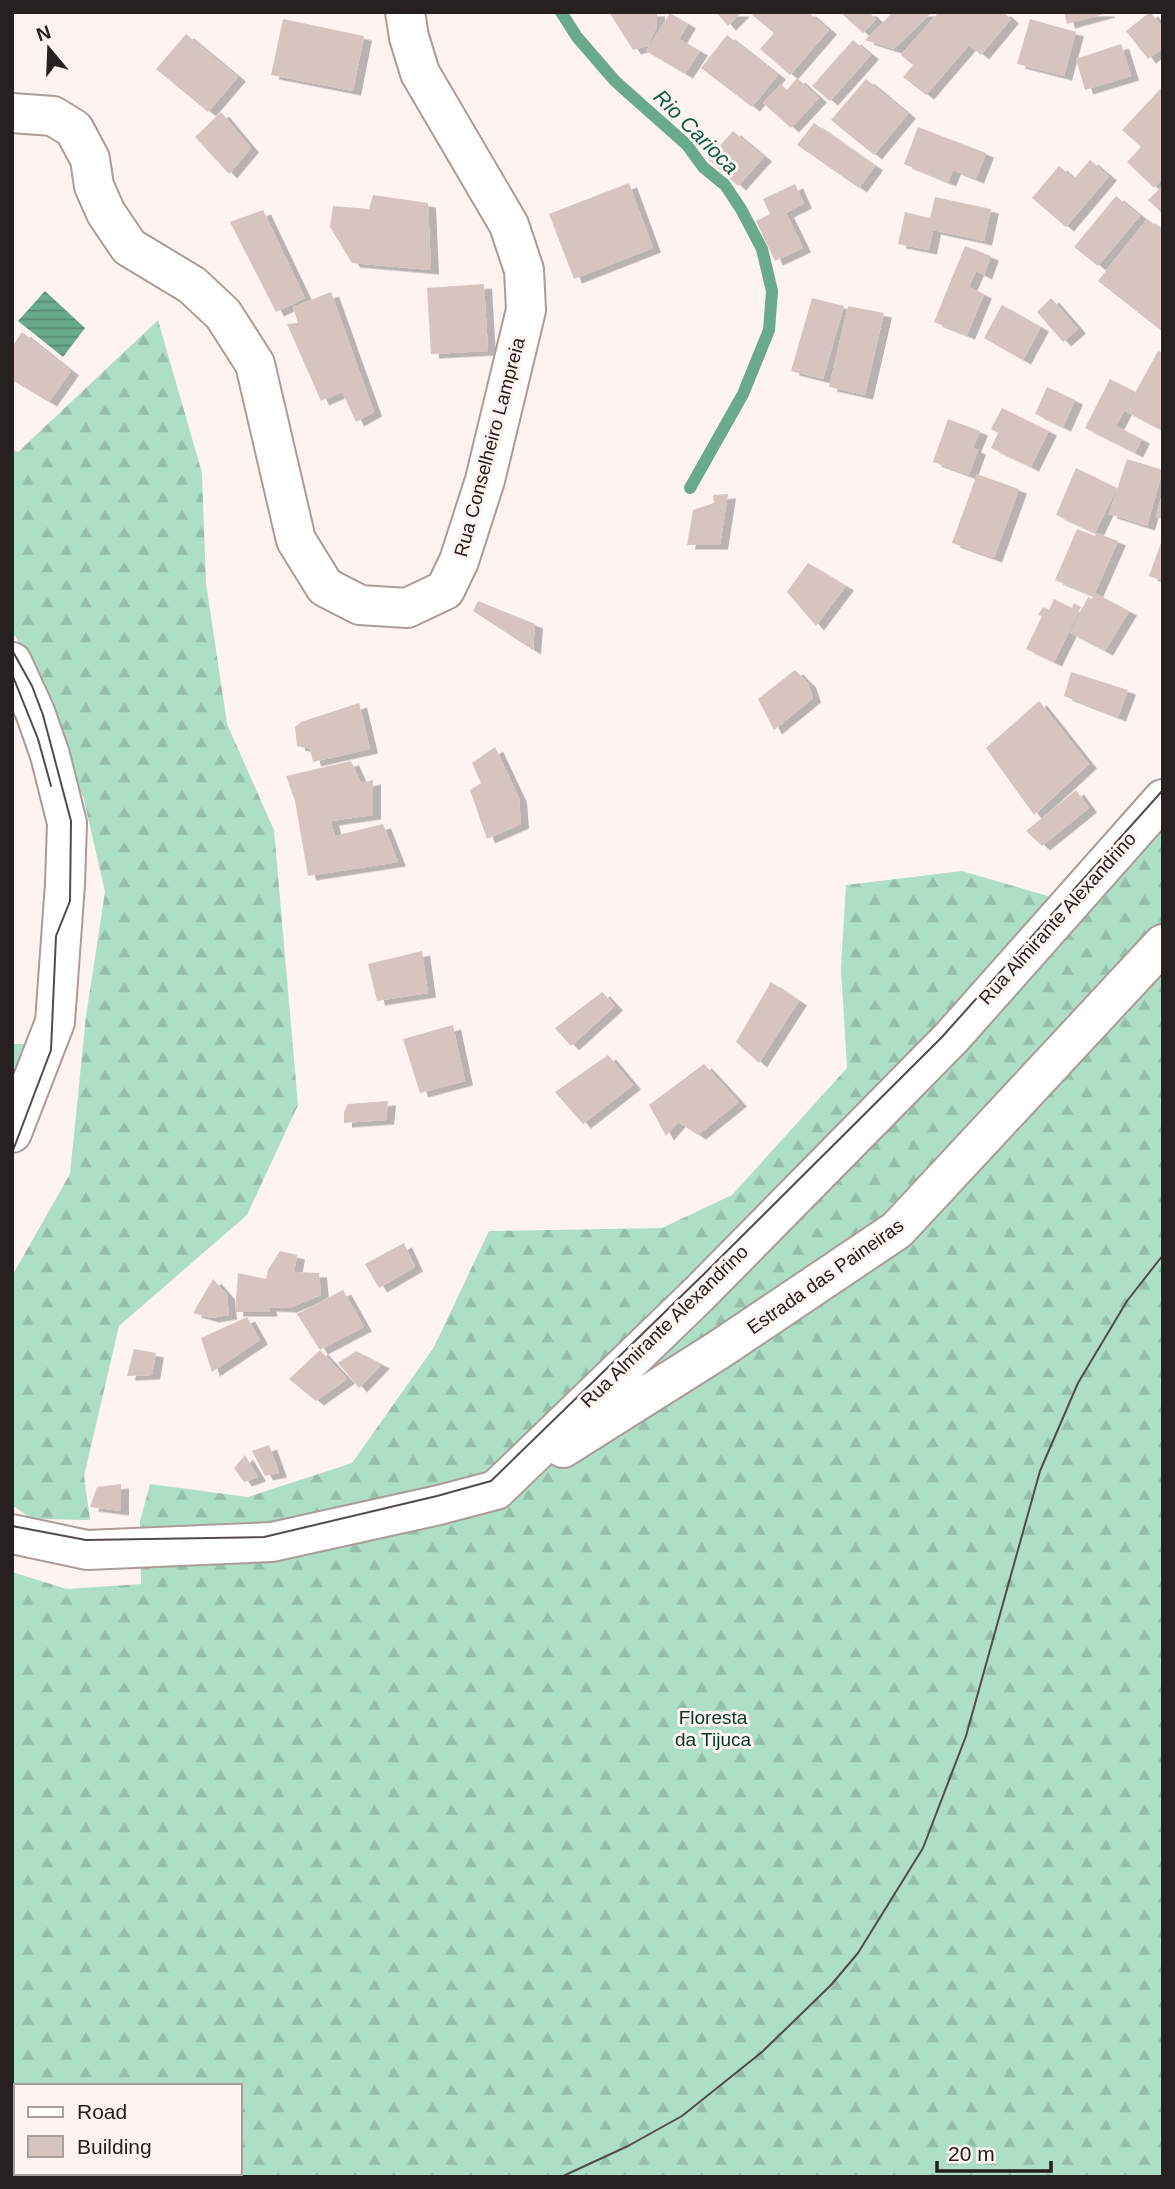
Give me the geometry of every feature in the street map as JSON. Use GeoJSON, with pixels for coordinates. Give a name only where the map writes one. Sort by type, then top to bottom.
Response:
{"type":"FeatureCollection","features":[{"type":"Feature","properties":{"kind":"street","name":"Rua Conselheiro Lampreia"},"geometry":{"type":"LineString","coordinates":[[12,113],[53,116],[74,129],[90,159],[94,186],[106,213],[129,247],[192,285],[223,314],[255,364],[296,540],[325,587],[360,605],[407,608],[444,590],[459,561],[485,480],[526,310],[524,270],[509,225],[420,73],[405,12]]}},
{"type":"Feature","properties":{"kind":"street"},"geometry":{"type":"LineString","coordinates":[[12,662],[31,702],[46,744],[67,823],[55,1022],[12,1133]]}},
{"type":"Feature","properties":{"kind":"street","name":"Rua Almirante Alexandrino"},"geometry":{"type":"LineString","coordinates":[[12,1534],[87,1550],[272,1542],[496,1490],[699,1294],[952,1037],[1163,799]]}},
{"type":"Feature","properties":{"kind":"street","name":"Estrada das Paineiras"},"geometry":{"type":"LineString","coordinates":[[496,1490],[720,1349],[897,1230],[1163,944]]}},
{"type":"Feature","properties":{"kind":"green space"},"geometry":{"type":"Polygon","coordinates":[[[158,320],[202,473],[206,583],[227,724],[274,830],[298,1105],[247,1215],[119,1326],[84,1476],[90,1520],[32,1519],[12,1505],[12,1276],[70,1174],[86,1016],[105,892],[84,800],[36,671],[12,631],[12,449],[18,452],[158,320]]]}},
{"type":"Feature","properties":{"kind":"green space","name":"Floresta da Tijuca"},"geometry":{"type":"Polygon","coordinates":[[[1163,783],[1163,2177],[12,2177],[12,1572],[67,1589],[141,1584],[140,1521],[150,1484],[248,1497],[352,1463],[434,1347],[489,1231],[662,1228],[732,1195],[847,1068],[841,968],[846,885],[962,871],[1058,899],[1163,783]]]}},
{"type":"Feature","properties":{"kind":"green space"},"geometry":{"type":"Polygon","coordinates":[[[12,1044],[35,1044],[12,1113],[12,1044]]]}},
{"type":"Feature","properties":{"kind":"shaded area"},"geometry":{"type":"Polygon","coordinates":[[[45,291],[85,328],[63,357],[18,321],[45,291]]]}},
{"type":"Feature","properties":{"kind":"building"},"geometry":{"type":"Polygon","coordinates":[[[609,12],[657,12],[657,26],[648,46],[633,50],[609,12]]]}},
{"type":"Feature","properties":{"kind":"building"},"geometry":{"type":"Polygon","coordinates":[[[716,12],[742,12],[728,26],[716,12]]]}},
{"type":"Feature","properties":{"kind":"building"},"geometry":{"type":"Polygon","coordinates":[[[755,12],[808,12],[829,30],[790,75],[760,49],[774,33],[752,15],[755,12]]]}},
{"type":"Feature","properties":{"kind":"building"},"geometry":{"type":"Polygon","coordinates":[[[840,12],[869,12],[876,19],[863,33],[840,12]]]}},
{"type":"Feature","properties":{"kind":"building"},"geometry":{"type":"Polygon","coordinates":[[[893,12],[932,12],[894,49],[865,40],[893,12]]]}},
{"type":"Feature","properties":{"kind":"building"},"geometry":{"type":"Polygon","coordinates":[[[939,12],[1003,12],[1011,19],[981,55],[969,45],[926,95],[903,77],[913,65],[901,55],[939,12]]]}},
{"type":"Feature","properties":{"kind":"building"},"geometry":{"type":"Polygon","coordinates":[[[1064,12],[1107,12],[1107,13],[1067,24],[1064,12]]]}},
{"type":"Feature","properties":{"kind":"building"},"geometry":{"type":"Polygon","coordinates":[[[1150,12],[1163,28],[1163,48],[1148,59],[1126,31],[1150,12]]]}},
{"type":"Feature","properties":{"kind":"building"},"geometry":{"type":"Polygon","coordinates":[[[670,13],[688,24],[679,39],[700,51],[685,74],[646,51],[670,13]]]}},
{"type":"Feature","properties":{"kind":"building"},"geometry":{"type":"Polygon","coordinates":[[[283,19],[364,36],[353,91],[271,75],[283,19]]]}},
{"type":"Feature","properties":{"kind":"building"},"geometry":{"type":"Polygon","coordinates":[[[1030,19],[1076,32],[1064,76],[1017,64],[1030,19]]]}},
{"type":"Feature","properties":{"kind":"building"},"geometry":{"type":"Polygon","coordinates":[[[186,34],[238,77],[208,112],[156,69],[186,34]]]}},
{"type":"Feature","properties":{"kind":"building"},"geometry":{"type":"Polygon","coordinates":[[[727,35],[778,75],[752,107],[701,68],[727,35]]]}},
{"type":"Feature","properties":{"kind":"building"},"geometry":{"type":"Polygon","coordinates":[[[853,40],[871,55],[830,101],[812,86],[853,40]]]}},
{"type":"Feature","properties":{"kind":"building"},"geometry":{"type":"Polygon","coordinates":[[[1121,44],[1131,76],[1085,90],[1076,59],[1121,44]]]}},
{"type":"Feature","properties":{"kind":"building"},"geometry":{"type":"Polygon","coordinates":[[[797,78],[819,98],[791,128],[763,103],[781,84],[787,90],[797,78]]]}},
{"type":"Feature","properties":{"kind":"building"},"geometry":{"type":"Polygon","coordinates":[[[866,79],[908,114],[874,155],[831,120],[866,79]]]}},
{"type":"Feature","properties":{"kind":"building"},"geometry":{"type":"Polygon","coordinates":[[[1163,86],[1163,178],[1154,188],[1127,162],[1141,147],[1122,130],[1163,86]]]}},
{"type":"Feature","properties":{"kind":"building"},"geometry":{"type":"Polygon","coordinates":[[[221,112],[251,148],[229,174],[195,137],[221,112]]]}},
{"type":"Feature","properties":{"kind":"building"},"geometry":{"type":"Polygon","coordinates":[[[814,123],[875,166],[859,188],[797,145],[814,123]]]}},
{"type":"Feature","properties":{"kind":"building"},"geometry":{"type":"Polygon","coordinates":[[[918,127],[986,153],[976,179],[953,170],[948,182],[904,164],[918,127]]]}},
{"type":"Feature","properties":{"kind":"building"},"geometry":{"type":"Polygon","coordinates":[[[733,131],[764,157],[738,186],[708,159],[733,131]]]}},
{"type":"Feature","properties":{"kind":"building"},"geometry":{"type":"Polygon","coordinates":[[[1090,160],[1109,176],[1066,227],[1032,198],[1059,166],[1074,179],[1090,160]]]}},
{"type":"Feature","properties":{"kind":"building"},"geometry":{"type":"Polygon","coordinates":[[[629,183],[653,248],[574,279],[549,214],[629,183]]]}},
{"type":"Feature","properties":{"kind":"building"},"geometry":{"type":"Polygon","coordinates":[[[795,184],[804,204],[786,213],[803,248],[775,261],[756,221],[770,214],[763,199],[795,184]]]}},
{"type":"Feature","properties":{"kind":"building"},"geometry":{"type":"Polygon","coordinates":[[[1163,185],[1163,214],[1148,200],[1163,185]]]}},
{"type":"Feature","properties":{"kind":"building"},"geometry":{"type":"Polygon","coordinates":[[[373,195],[428,203],[431,270],[352,263],[330,227],[333,206],[369,209],[373,195]]]}},
{"type":"Feature","properties":{"kind":"building"},"geometry":{"type":"Polygon","coordinates":[[[1116,196],[1140,216],[1098,266],[1074,247],[1116,196]]]}},
{"type":"Feature","properties":{"kind":"building"},"geometry":{"type":"Polygon","coordinates":[[[935,197],[991,209],[984,241],[933,230],[929,250],[898,244],[905,212],[930,218],[935,197]]]}},
{"type":"Feature","properties":{"kind":"building"},"geometry":{"type":"Polygon","coordinates":[[[263,210],[305,298],[276,312],[230,222],[263,210]]]}},
{"type":"Feature","properties":{"kind":"building"},"geometry":{"type":"Polygon","coordinates":[[[1147,219],[1163,231],[1163,332],[1098,281],[1147,219]]]}},
{"type":"Feature","properties":{"kind":"building"},"geometry":{"type":"Polygon","coordinates":[[[965,246],[991,256],[984,275],[976,271],[969,287],[984,294],[967,335],[934,322],[965,246]]]}},
{"type":"Feature","properties":{"kind":"building"},"geometry":{"type":"Polygon","coordinates":[[[484,284],[488,351],[431,354],[427,288],[484,284]]]}},
{"type":"Feature","properties":{"kind":"building"},"geometry":{"type":"Polygon","coordinates":[[[331,292],[374,412],[356,422],[342,392],[321,401],[287,324],[298,323],[293,307],[331,292]]]}},
{"type":"Feature","properties":{"kind":"building"},"geometry":{"type":"Polygon","coordinates":[[[812,298],[844,306],[823,379],[791,371],[812,298]]]}},
{"type":"Feature","properties":{"kind":"building"},"geometry":{"type":"Polygon","coordinates":[[[1051,298],[1078,329],[1063,342],[1037,312],[1051,298]]]}},
{"type":"Feature","properties":{"kind":"building"},"geometry":{"type":"Polygon","coordinates":[[[1002,305],[1041,327],[1023,360],[984,338],[1002,305]]]}},
{"type":"Feature","properties":{"kind":"building"},"geometry":{"type":"Polygon","coordinates":[[[848,306],[884,313],[865,395],[829,387],[848,306]]]}},
{"type":"Feature","properties":{"kind":"building"},"geometry":{"type":"Polygon","coordinates":[[[22,332],[71,371],[49,402],[12,380],[12,347],[22,332]]]}},
{"type":"Feature","properties":{"kind":"building"},"geometry":{"type":"Polygon","coordinates":[[[1158,351],[1163,353],[1163,431],[1125,411],[1158,351]]]}},
{"type":"Feature","properties":{"kind":"building"},"geometry":{"type":"Polygon","coordinates":[[[1110,379],[1134,391],[1116,426],[1142,439],[1135,453],[1085,428],[1110,379]]]}},
{"type":"Feature","properties":{"kind":"building"},"geometry":{"type":"Polygon","coordinates":[[[1047,387],[1075,400],[1063,427],[1035,414],[1047,387]]]}},
{"type":"Feature","properties":{"kind":"building"},"geometry":{"type":"Polygon","coordinates":[[[1002,408],[1049,431],[1031,467],[991,448],[998,433],[991,429],[1002,408]]]}},
{"type":"Feature","properties":{"kind":"building"},"geometry":{"type":"Polygon","coordinates":[[[948,419],[980,431],[973,448],[978,450],[969,475],[933,462],[948,419]]]}},
{"type":"Feature","properties":{"kind":"building"},"geometry":{"type":"Polygon","coordinates":[[[1127,459],[1163,470],[1147,526],[1109,514],[1127,459]]]}},
{"type":"Feature","properties":{"kind":"building"},"geometry":{"type":"Polygon","coordinates":[[[1076,468],[1117,488],[1095,533],[1056,515],[1076,468]]]}},
{"type":"Feature","properties":{"kind":"building"},"geometry":{"type":"Polygon","coordinates":[[[977,474],[1019,489],[994,558],[952,543],[977,474]]]}},
{"type":"Feature","properties":{"kind":"building"},"geometry":{"type":"Polygon","coordinates":[[[728,494],[720,545],[687,545],[693,510],[714,503],[713,495],[728,494]]]}},
{"type":"Feature","properties":{"kind":"building"},"geometry":{"type":"Polygon","coordinates":[[[1163,494],[1163,519],[1156,517],[1163,494]]]}},
{"type":"Feature","properties":{"kind":"building"},"geometry":{"type":"Polygon","coordinates":[[[1077,529],[1118,541],[1095,593],[1129,611],[1105,651],[1070,633],[1088,597],[1092,599],[1094,596],[1055,580],[1077,529]]]}},
{"type":"Feature","properties":{"kind":"building"},"geometry":{"type":"Polygon","coordinates":[[[1163,537],[1163,581],[1149,576],[1163,537]]]}},
{"type":"Feature","properties":{"kind":"building"},"geometry":{"type":"Polygon","coordinates":[[[808,563],[846,586],[816,626],[787,592],[808,563]]]}},
{"type":"Feature","properties":{"kind":"building"},"geometry":{"type":"Polygon","coordinates":[[[1054,599],[1072,608],[1074,603],[1081,607],[1054,662],[1026,649],[1042,616],[1038,615],[1043,607],[1049,610],[1054,599]]]}},
{"type":"Feature","properties":{"kind":"building"},"geometry":{"type":"Polygon","coordinates":[[[478,601],[535,624],[533,650],[473,611],[478,601]]]}},
{"type":"Feature","properties":{"kind":"building"},"geometry":{"type":"Polygon","coordinates":[[[795,670],[808,683],[813,698],[774,730],[758,699],[795,670]]]}},
{"type":"Feature","properties":{"kind":"building"},"geometry":{"type":"Polygon","coordinates":[[[1071,672],[1128,690],[1118,717],[1064,696],[1071,672]]]}},
{"type":"Feature","properties":{"kind":"building"},"geometry":{"type":"Polygon","coordinates":[[[1039,701],[1089,764],[1034,815],[986,748],[1039,701]]]}},
{"type":"Feature","properties":{"kind":"building"},"geometry":{"type":"Polygon","coordinates":[[[359,703],[370,749],[313,762],[310,749],[297,746],[295,727],[301,722],[359,703]]]}},
{"type":"Feature","properties":{"kind":"building"},"geometry":{"type":"Polygon","coordinates":[[[495,747],[519,798],[521,824],[487,839],[470,790],[481,783],[472,763],[495,747]]]}},
{"type":"Feature","properties":{"kind":"building"},"geometry":{"type":"Polygon","coordinates":[[[351,761],[361,783],[373,780],[373,815],[331,821],[335,836],[383,824],[398,862],[308,876],[295,801],[286,776],[351,761]]]}},
{"type":"Feature","properties":{"kind":"building"},"geometry":{"type":"Polygon","coordinates":[[[1076,790],[1089,808],[1042,846],[1026,831],[1076,790]]]}},
{"type":"Feature","properties":{"kind":"building"},"geometry":{"type":"Polygon","coordinates":[[[422,951],[428,993],[377,1001],[368,964],[422,951]]]}},
{"type":"Feature","properties":{"kind":"building"},"geometry":{"type":"Polygon","coordinates":[[[771,982],[799,1001],[759,1063],[736,1042],[771,982]]]}},
{"type":"Feature","properties":{"kind":"building"},"geometry":{"type":"Polygon","coordinates":[[[602,992],[615,1006],[571,1046],[555,1028],[602,992]]]}},
{"type":"Feature","properties":{"kind":"building"},"geometry":{"type":"Polygon","coordinates":[[[453,1025],[465,1081],[420,1093],[403,1039],[453,1025]]]}},
{"type":"Feature","properties":{"kind":"building"},"geometry":{"type":"Polygon","coordinates":[[[608,1055],[633,1085],[583,1124],[555,1092],[608,1055]]]}},
{"type":"Feature","properties":{"kind":"building"},"geometry":{"type":"Polygon","coordinates":[[[704,1064],[739,1102],[698,1135],[678,1122],[666,1136],[649,1105],[704,1064]]]}},
{"type":"Feature","properties":{"kind":"building"},"geometry":{"type":"Polygon","coordinates":[[[388,1101],[386,1120],[344,1123],[344,1112],[348,1104],[388,1101]]]}},
{"type":"Feature","properties":{"kind":"building"},"geometry":{"type":"Polygon","coordinates":[[[404,1243],[415,1267],[379,1288],[365,1264],[404,1243]]]}},
{"type":"Feature","properties":{"kind":"building"},"geometry":{"type":"Polygon","coordinates":[[[280,1251],[297,1255],[294,1272],[319,1273],[321,1295],[289,1308],[268,1307],[270,1312],[235,1312],[238,1273],[266,1279],[268,1270],[280,1251]]]}},
{"type":"Feature","properties":{"kind":"building"},"geometry":{"type":"Polygon","coordinates":[[[213,1279],[227,1295],[229,1315],[211,1318],[193,1313],[213,1279]]]}},
{"type":"Feature","properties":{"kind":"building"},"geometry":{"type":"Polygon","coordinates":[[[343,1290],[364,1327],[320,1350],[297,1314],[343,1290]]]}},
{"type":"Feature","properties":{"kind":"building"},"geometry":{"type":"Polygon","coordinates":[[[247,1317],[260,1340],[212,1372],[201,1338],[247,1317]]]}},
{"type":"Feature","properties":{"kind":"building"},"geometry":{"type":"Polygon","coordinates":[[[134,1349],[156,1353],[152,1375],[127,1376],[134,1349]]]}},
{"type":"Feature","properties":{"kind":"building"},"geometry":{"type":"Polygon","coordinates":[[[320,1350],[347,1379],[316,1401],[289,1379],[320,1350]]]}},
{"type":"Feature","properties":{"kind":"building"},"geometry":{"type":"Polygon","coordinates":[[[356,1351],[382,1364],[359,1388],[338,1363],[356,1351]]]}},
{"type":"Feature","properties":{"kind":"building"},"geometry":{"type":"Polygon","coordinates":[[[269,1445],[279,1473],[265,1476],[252,1451],[269,1445]]]}},
{"type":"Feature","properties":{"kind":"building"},"geometry":{"type":"Polygon","coordinates":[[[245,1455],[258,1477],[244,1482],[234,1468],[245,1455]]]}},
{"type":"Feature","properties":{"kind":"building"},"geometry":{"type":"Polygon","coordinates":[[[121,1484],[121,1511],[90,1507],[97,1487],[121,1484]]]}},
{"type":"Feature","properties":{"kind":"waterway","name":"Rio Carioca"},"geometry":{"type":"LineString","coordinates":[[561,12],[577,37],[615,81],[687,145],[703,167],[725,185],[762,249],[772,291],[769,330],[743,394],[690,488]]}},
{"type":"Feature","properties":{"kind":"tram line"},"geometry":{"type":"LineString","coordinates":[[12,650],[32,686],[43,715],[71,821],[70,901],[56,936],[51,1050],[12,1153]]}},
{"type":"Feature","properties":{"kind":"tram line"},"geometry":{"type":"LineString","coordinates":[[12,674],[38,739],[51,786]]}},
{"type":"Feature","properties":{"kind":"tram line"},"geometry":{"type":"LineString","coordinates":[[12,1526],[86,1540],[264,1537],[491,1481],[942,1037],[1163,790]]}},
{"type":"Feature","properties":{"kind":"tram line"},"geometry":{"type":"LineString","coordinates":[[561,2177],[628,2146],[682,2116],[762,2052],[831,1985],[858,1953],[923,1848],[966,1736],[1040,1471],[1078,1383],[1127,1301],[1163,1255]]}}]}
